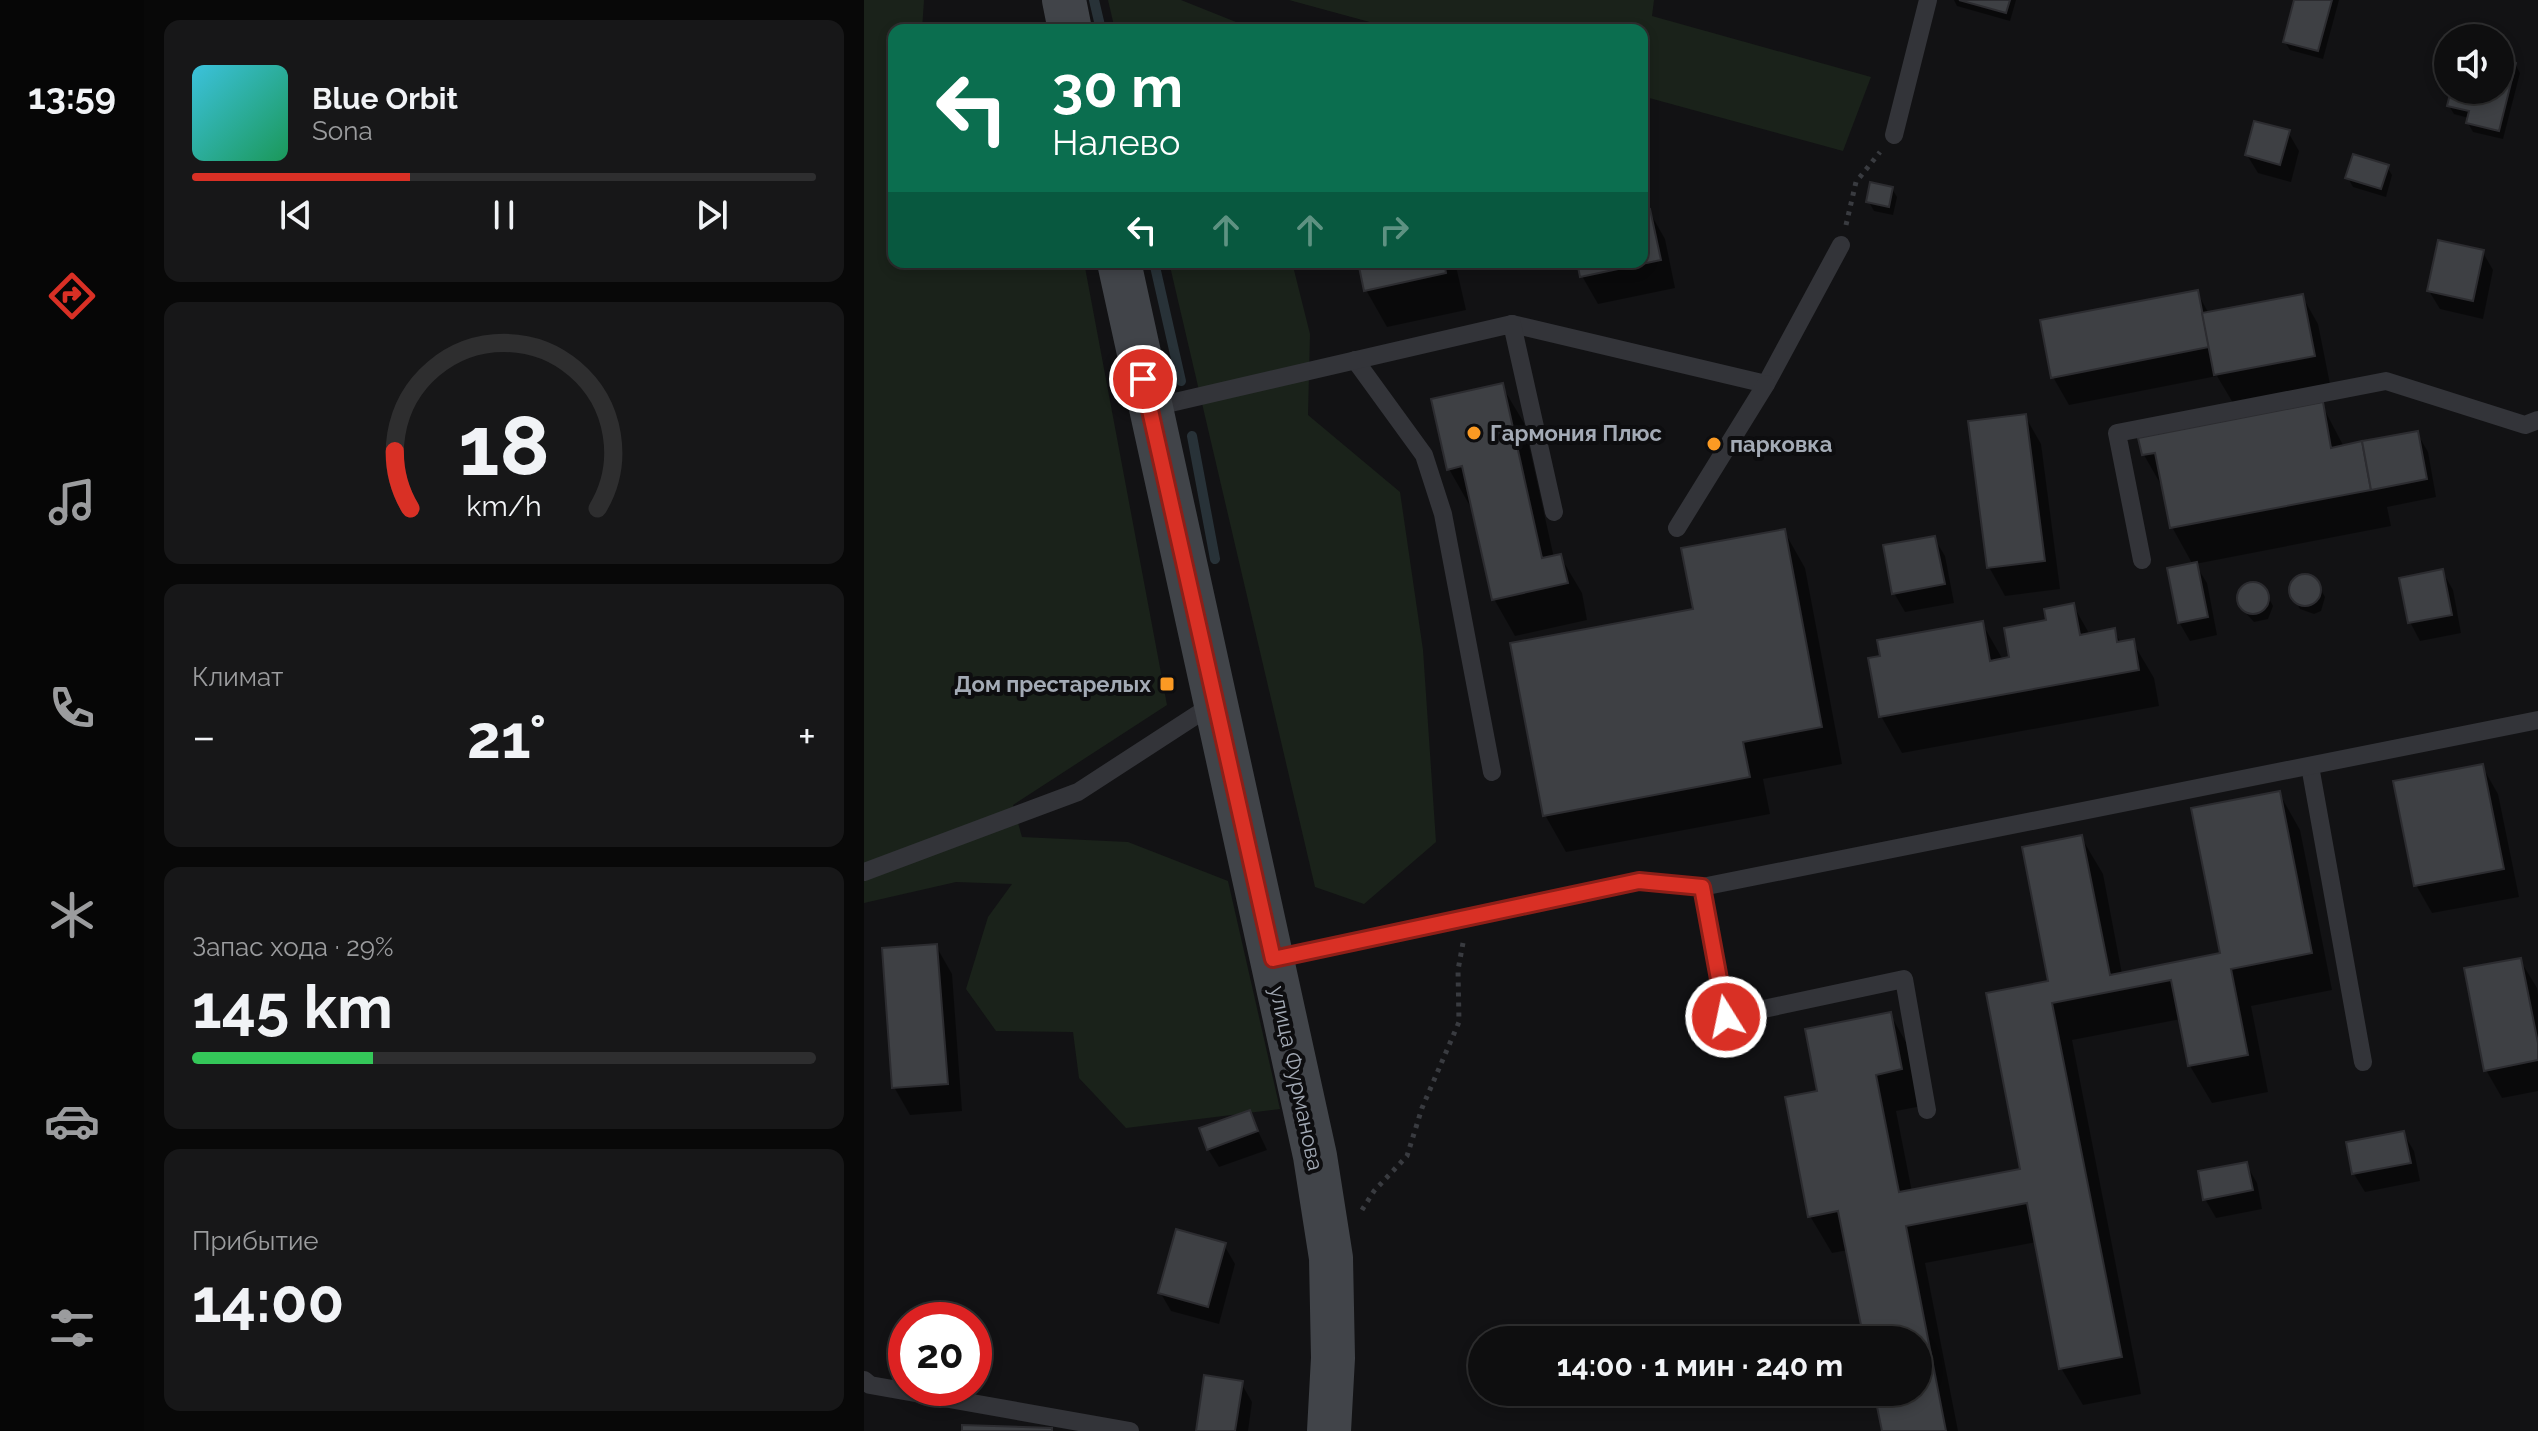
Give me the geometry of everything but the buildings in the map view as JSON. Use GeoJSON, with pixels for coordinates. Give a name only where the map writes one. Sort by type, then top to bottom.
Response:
{"type":"FeatureCollection","features":[{"type":"Feature","properties":{"kind":"main road"},"geometry":{"type":"LineString","coordinates":[[1064,0],[1069,24]]}},
{"type":"Feature","properties":{"kind":"main road","name":"улица Фурманова"},"geometry":{"type":"LineString","coordinates":[[1120,268],[1315,1156],[1331,1258],[1333,1358],[1329,1431]]}},
{"type":"Feature","properties":{"kind":"lane"},"geometry":{"type":"LineString","coordinates":[[1894,135],[1928,0]]}},
{"type":"Feature","properties":{"kind":"lane"},"geometry":{"type":"LineString","coordinates":[[1677,528],[1766,384],[1841,245]]}},
{"type":"Feature","properties":{"kind":"lane"},"geometry":{"type":"LineString","coordinates":[[1149,408],[1512,324],[1766,384]]}},
{"type":"Feature","properties":{"kind":"lane"},"geometry":{"type":"LineString","coordinates":[[1512,324],[1554,512]]}},
{"type":"Feature","properties":{"kind":"lane"},"geometry":{"type":"LineString","coordinates":[[1355,360],[1424,455],[1443,514],[1492,772]]}},
{"type":"Feature","properties":{"kind":"lane"},"geometry":{"type":"LineString","coordinates":[[2142,560],[2117,433],[2386,381],[2525,425],[2538,420]]}},
{"type":"Feature","properties":{"kind":"lane"},"geometry":{"type":"LineString","coordinates":[[864,872],[1078,792],[1215,703]]}},
{"type":"Feature","properties":{"kind":"lane"},"geometry":{"type":"LineString","coordinates":[[1273,959],[1639,881],[1702,887],[2538,720]]}},
{"type":"Feature","properties":{"kind":"lane"},"geometry":{"type":"LineString","coordinates":[[2310,766],[2363,1062]]}},
{"type":"Feature","properties":{"kind":"lane"},"geometry":{"type":"LineString","coordinates":[[1702,887],[1726,1017],[1904,979],[1927,1110]]}},
{"type":"Feature","properties":{"kind":"lane"},"geometry":{"type":"LineString","coordinates":[[864,1380],[870,1385],[1130,1431]]}},
{"type":"Feature","properties":{"kind":"path"},"geometry":{"type":"LineString","coordinates":[[1841,245],[1856,182],[1894,135]]}},
{"type":"Feature","properties":{"kind":"path"},"geometry":{"type":"LineString","coordinates":[[1331,1258],[1374,1191],[1407,1156],[1422,1108],[1459,1022],[1458,970],[1467,918]]}},
{"type":"Feature","properties":{"kind":"shaded area"},"geometry":{"type":"Polygon","coordinates":[[[864,0],[924,0],[922,24],[888,24],[888,268],[1085,268],[1167,705],[1013,805],[1022,837],[1128,842],[1228,881],[1280,1109],[1126,1128],[1079,1078],[1073,1032],[996,1031],[966,989],[988,917],[1012,884],[956,882],[864,903],[864,0]]]}},
{"type":"Feature","properties":{"kind":"shaded area"},"geometry":{"type":"Polygon","coordinates":[[[1108,0],[1181,0],[1241,24],[1114,24],[1108,0]]]}},
{"type":"Feature","properties":{"kind":"shaded area"},"geometry":{"type":"Polygon","coordinates":[[[1289,0],[1654,0],[1652,16],[1871,77],[1843,151],[1648,98],[1648,24],[1377,24],[1289,0]]]}},
{"type":"Feature","properties":{"kind":"shaded area"},"geometry":{"type":"Polygon","coordinates":[[[1170,268],[1294,268],[1310,334],[1308,415],[1400,492],[1423,650],[1436,842],[1364,904],[1315,887],[1170,268]]]}},
{"type":"Feature","properties":{"kind":"waterway"},"geometry":{"type":"LineString","coordinates":[[1094,0],[1100,24]]}},
{"type":"Feature","properties":{"kind":"waterway"},"geometry":{"type":"LineString","coordinates":[[1155,268],[1181,381]]}},
{"type":"Feature","properties":{"kind":"waterway"},"geometry":{"type":"LineString","coordinates":[[1192,436],[1215,559]]}},
{"type":"Feature","properties":{"kind":"place","name":"Гармония Плюс"},"geometry":{"type":"Point","coordinates":[1474,433]}},
{"type":"Feature","properties":{"kind":"place","name":"парковка"},"geometry":{"type":"Point","coordinates":[1714,444]}},
{"type":"Feature","properties":{"kind":"place","name":"Дом престарелых"},"geometry":{"type":"Point","coordinates":[1167,684]}},
{"type":"Feature","properties":{"kind":"route"},"geometry":{"type":"LineString","coordinates":[[1143,379],[1273,959],[1639,881],[1702,887],[1726,1017]]}}]}
